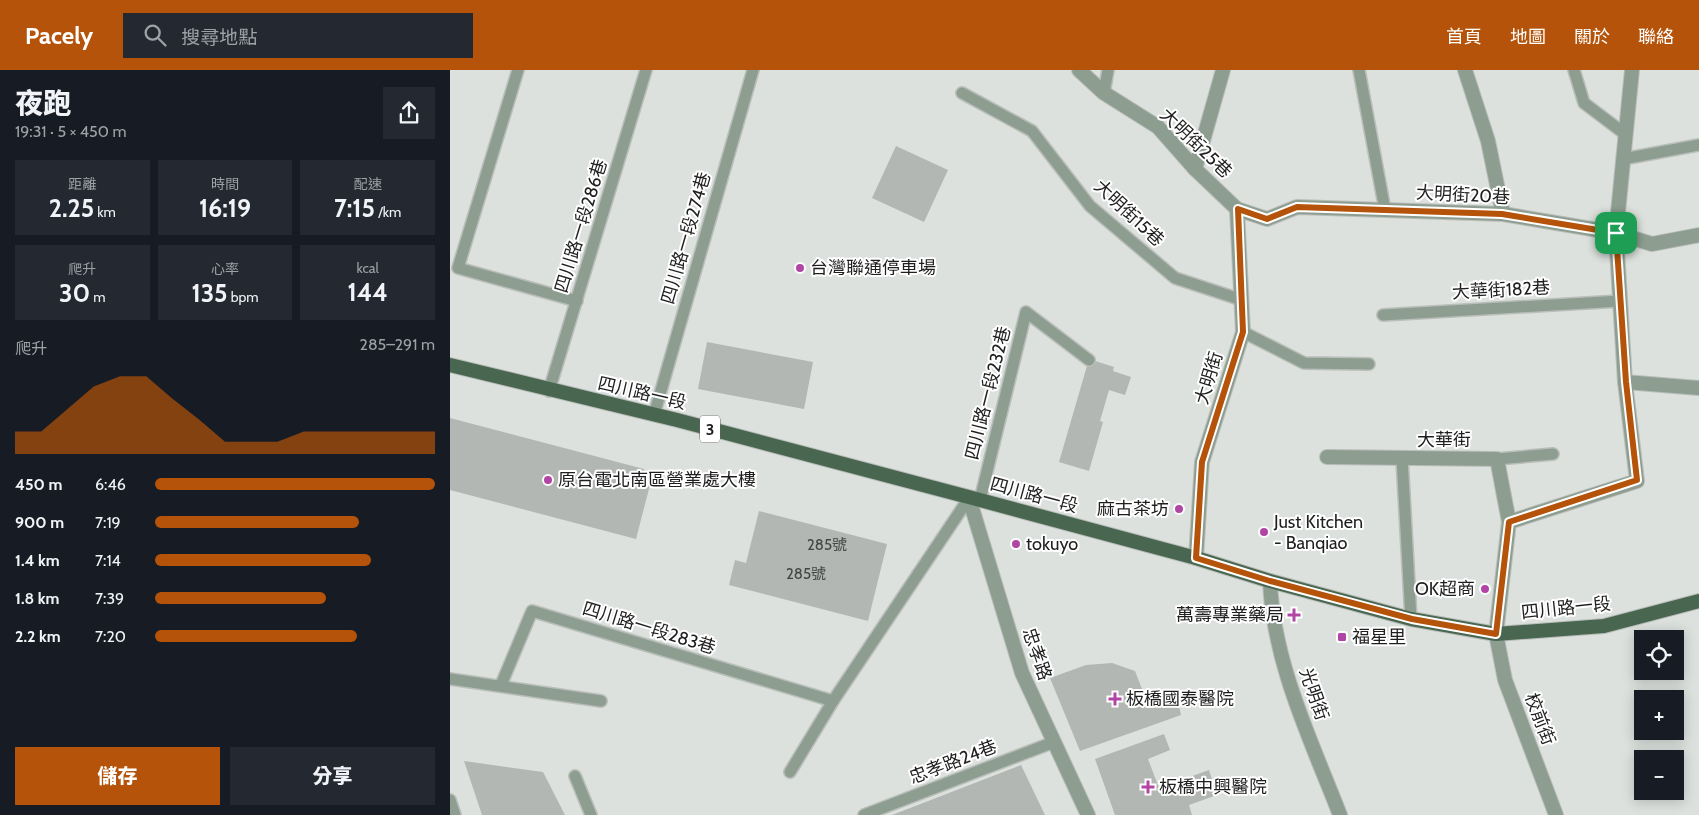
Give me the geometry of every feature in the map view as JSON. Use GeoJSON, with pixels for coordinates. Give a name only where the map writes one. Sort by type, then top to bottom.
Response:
{"type":"FeatureCollection","features":[{"type":"Feature","properties":{"kind":"main road","name":"四川路一段"},"geometry":{"type":"LineString","coordinates":[[450,365],[549,391],[654,415],[974,499],[1196,558],[1270,581],[1412,619],[1496,634],[1604,626],[1699,601]]}},
{"type":"Feature","properties":{"kind":"street","name":"大明街25巷"},"geometry":{"type":"LineString","coordinates":[[1079,70],[1104,93],[1158,127],[1195,169],[1238,209]]}},
{"type":"Feature","properties":{"kind":"street"},"geometry":{"type":"LineString","coordinates":[[1195,169],[1223,70]]}},
{"type":"Feature","properties":{"kind":"street"},"geometry":{"type":"LineString","coordinates":[[1465,70],[1488,142],[1502,214]]}},
{"type":"Feature","properties":{"kind":"street"},"geometry":{"type":"LineString","coordinates":[[1509,522],[1637,480],[1626,382],[1616,233],[1632,70]]}},
{"type":"Feature","properties":{"kind":"street","name":"大明街20巷"},"geometry":{"type":"LineString","coordinates":[[1238,209],[1267,219],[1297,207],[1502,214],[1616,233],[1652,244],[1699,235]]}},
{"type":"Feature","properties":{"kind":"street","name":"大明街"},"geometry":{"type":"LineString","coordinates":[[1196,558],[1202,462],[1243,332],[1238,209]]}},
{"type":"Feature","properties":{"kind":"street"},"geometry":{"type":"LineString","coordinates":[[1626,382],[1699,388]]}},
{"type":"Feature","properties":{"kind":"street","name":"大華街"},"geometry":{"type":"LineString","coordinates":[[1327,457],[1497,459]]}},
{"type":"Feature","properties":{"kind":"street"},"geometry":{"type":"LineString","coordinates":[[1496,634],[1509,522],[1497,459]]}},
{"type":"Feature","properties":{"kind":"street","name":"忠孝路"},"geometry":{"type":"LineString","coordinates":[[974,499],[1022,673],[1088,815]]}},
{"type":"Feature","properties":{"kind":"street","name":"光明街"},"geometry":{"type":"LineString","coordinates":[[1270,581],[1271,611],[1289,683],[1340,815]]}},
{"type":"Feature","properties":{"kind":"street","name":"校前街"},"geometry":{"type":"LineString","coordinates":[[1496,634],[1505,680],[1556,815]]}},
{"type":"Feature","properties":{"kind":"lane"},"geometry":{"type":"LineString","coordinates":[[518,70],[458,268],[577,301]]}},
{"type":"Feature","properties":{"kind":"lane","name":"四川路一段286巷"},"geometry":{"type":"LineString","coordinates":[[549,391],[646,70]]}},
{"type":"Feature","properties":{"kind":"lane","name":"四川路一段274巷"},"geometry":{"type":"LineString","coordinates":[[654,415],[752,70]]}},
{"type":"Feature","properties":{"kind":"lane"},"geometry":{"type":"LineString","coordinates":[[1104,93],[1108,70]]}},
{"type":"Feature","properties":{"kind":"lane"},"geometry":{"type":"LineString","coordinates":[[1359,70],[1385,210]]}},
{"type":"Feature","properties":{"kind":"lane"},"geometry":{"type":"LineString","coordinates":[[1574,70],[1584,103],[1625,134]]}},
{"type":"Feature","properties":{"kind":"lane","name":"大明街15巷"},"geometry":{"type":"LineString","coordinates":[[962,93],[1032,131],[1090,206],[1175,278],[1242,300]]}},
{"type":"Feature","properties":{"kind":"lane"},"geometry":{"type":"LineString","coordinates":[[1623,159],[1699,145]]}},
{"type":"Feature","properties":{"kind":"lane","name":"大華街182巷"},"geometry":{"type":"LineString","coordinates":[[1383,315],[1620,301]]}},
{"type":"Feature","properties":{"kind":"lane","name":"四川路一段232巷"},"geometry":{"type":"LineString","coordinates":[[974,499],[1026,312],[1089,360]]}},
{"type":"Feature","properties":{"kind":"lane"},"geometry":{"type":"LineString","coordinates":[[1243,332],[1304,363],[1369,364]]}},
{"type":"Feature","properties":{"kind":"lane"},"geometry":{"type":"LineString","coordinates":[[1497,459],[1553,454]]}},
{"type":"Feature","properties":{"kind":"lane"},"geometry":{"type":"LineString","coordinates":[[1402,458],[1412,619]]}},
{"type":"Feature","properties":{"kind":"lane"},"geometry":{"type":"LineString","coordinates":[[790,772],[833,701],[974,499]]}},
{"type":"Feature","properties":{"kind":"lane","name":"四川路一段283巷"},"geometry":{"type":"LineString","coordinates":[[501,685],[532,611],[833,701]]}},
{"type":"Feature","properties":{"kind":"lane"},"geometry":{"type":"LineString","coordinates":[[450,679],[601,701]]}},
{"type":"Feature","properties":{"kind":"lane","name":"忠孝路24巷"},"geometry":{"type":"LineString","coordinates":[[864,815],[1054,742]]}},
{"type":"Feature","properties":{"kind":"lane"},"geometry":{"type":"LineString","coordinates":[[576,776],[591,815]]}},
{"type":"Feature","properties":{"kind":"lane"},"geometry":{"type":"LineString","coordinates":[[450,800],[455,815]]}},
{"type":"Feature","properties":{"kind":"building"},"geometry":{"type":"Polygon","coordinates":[[[896,146],[948,170],[924,222],[872,198],[896,146]]]}},
{"type":"Feature","properties":{"kind":"building"},"geometry":{"type":"Polygon","coordinates":[[[707,342],[813,362],[804,409],[698,389],[707,342]]]}},
{"type":"Feature","properties":{"kind":"building"},"geometry":{"type":"Polygon","coordinates":[[[1089,359],[1114,367],[1113,371],[1131,377],[1125,395],[1109,390],[1100,421],[1103,422],[1089,471],[1059,462],[1089,359]]]}},
{"type":"Feature","properties":{"kind":"building","name":"原台電北南區營業處大樓"},"geometry":{"type":"Polygon","coordinates":[[[450,418],[644,469],[642,478],[651,481],[636,539],[450,490],[450,418]]]}},
{"type":"Feature","properties":{"kind":"building"},"geometry":{"type":"Polygon","coordinates":[[[759,511],[887,544],[868,621],[729,585],[735,560],[746,563],[759,511]]]}},
{"type":"Feature","properties":{"kind":"building","name":"板橋國泰醫院"},"geometry":{"type":"Polygon","coordinates":[[[1112,663],[1135,671],[1147,702],[1176,692],[1181,715],[1080,751],[1050,678],[1086,665],[1112,663]]]}},
{"type":"Feature","properties":{"kind":"building","name":"板橋中興醫院"},"geometry":{"type":"Polygon","coordinates":[[[1164,734],[1170,750],[1148,759],[1159,788],[1209,770],[1217,795],[1189,805],[1192,815],[1115,815],[1095,759],[1164,734]]]}},
{"type":"Feature","properties":{"kind":"building"},"geometry":{"type":"Polygon","coordinates":[[[464,761],[543,772],[565,815],[482,815],[464,761]]]}},
{"type":"Feature","properties":{"kind":"building"},"geometry":{"type":"Polygon","coordinates":[[[1021,765],[1045,815],[892,815],[1021,765]]]}},
{"type":"Feature","properties":{"kind":"place","name":"台灣聯通停車場"},"geometry":{"type":"Point","coordinates":[800,268]}},
{"type":"Feature","properties":{"kind":"place","name":"原台電北南區營業處大樓"},"geometry":{"type":"Point","coordinates":[548,480]}},
{"type":"Feature","properties":{"kind":"place","name":"麻古茶坊"},"geometry":{"type":"Point","coordinates":[1179,509]}},
{"type":"Feature","properties":{"kind":"place","name":"Just Kitchen - Banqiao"},"geometry":{"type":"Point","coordinates":[1264,532]}},
{"type":"Feature","properties":{"kind":"place","name":"tokuyo"},"geometry":{"type":"Point","coordinates":[1016,544]}},
{"type":"Feature","properties":{"kind":"place","name":"OK超商"},"geometry":{"type":"Point","coordinates":[1485,589]}},
{"type":"Feature","properties":{"kind":"place","name":"萬壽專業藥局"},"geometry":{"type":"Point","coordinates":[1294,615]}},
{"type":"Feature","properties":{"kind":"place","name":"福星里"},"geometry":{"type":"Point","coordinates":[1342,637]}},
{"type":"Feature","properties":{"kind":"place","name":"板橋國泰醫院"},"geometry":{"type":"Point","coordinates":[1115,699]}},
{"type":"Feature","properties":{"kind":"place","name":"板橋中興醫院"},"geometry":{"type":"Point","coordinates":[1148,787]}},
{"type":"Feature","properties":{"kind":"route"},"geometry":{"type":"LineString","coordinates":[[1297,207],[1502,214],[1616,233],[1626,382],[1637,480],[1509,522],[1496,634],[1412,619],[1270,581],[1196,558],[1202,462],[1243,332],[1238,209],[1267,219],[1297,207]]}}]}
